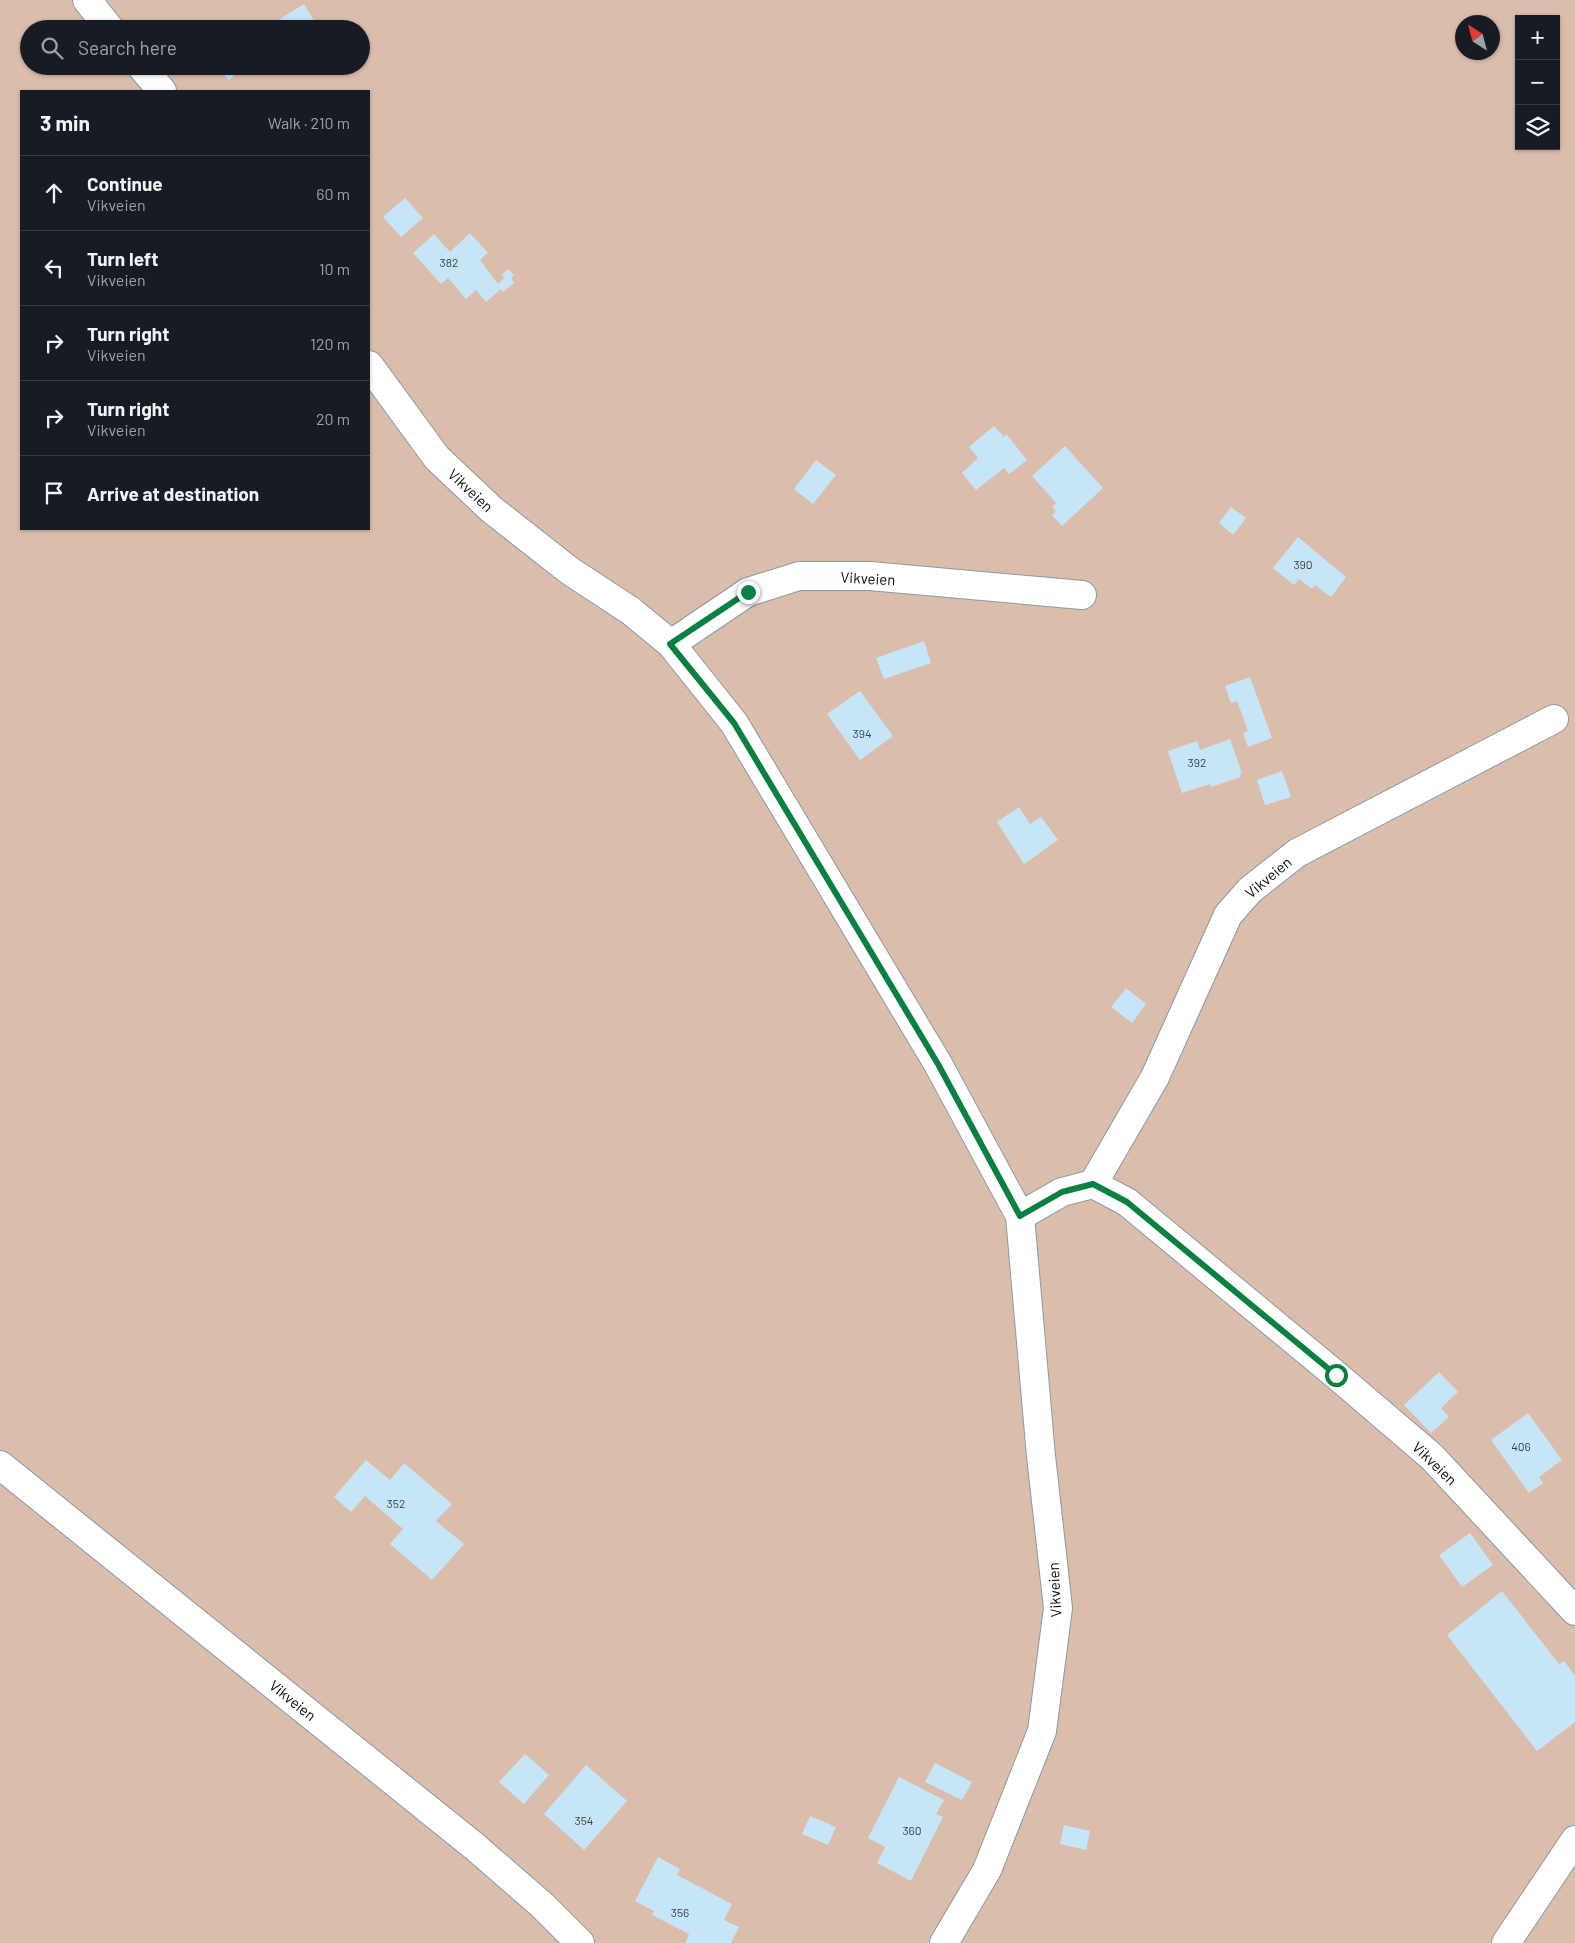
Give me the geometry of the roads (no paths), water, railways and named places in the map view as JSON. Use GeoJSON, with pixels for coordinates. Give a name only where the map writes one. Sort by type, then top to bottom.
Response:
{"type":"FeatureCollection","features":[{"type":"Feature","properties":{"kind":"street"},"geometry":{"type":"LineString","coordinates":[[86,0],[103,20]]}},
{"type":"Feature","properties":{"kind":"street"},"geometry":{"type":"LineString","coordinates":[[149,75],[161,90]]}},
{"type":"Feature","properties":{"kind":"street","name":"Vikveien"},"geometry":{"type":"LineString","coordinates":[[370,366],[437,458],[490,509],[570,571],[631,611],[670,644],[734,723],[938,1064],[1020,1216],[1041,1456],[1058,1608],[1042,1731],[987,1870],[944,1943]]}},
{"type":"Feature","properties":{"kind":"street","name":"Vikveien"},"geometry":{"type":"LineString","coordinates":[[670,644],[748,592],[799,576],[870,576],[1082,594]]}},
{"type":"Feature","properties":{"kind":"street","name":"Vikveien"},"geometry":{"type":"LineString","coordinates":[[1554,720],[1297,853],[1250,890],[1228,915],[1155,1077],[1093,1184],[1127,1202],[1432,1457],[1575,1611]]}},
{"type":"Feature","properties":{"kind":"street"},"geometry":{"type":"LineString","coordinates":[[1020,1216],[1062,1192],[1093,1184]]}},
{"type":"Feature","properties":{"kind":"street","name":"Vikveien"},"geometry":{"type":"LineString","coordinates":[[0,1465],[474,1846],[542,1905],[580,1943]]}},
{"type":"Feature","properties":{"kind":"street"},"geometry":{"type":"LineString","coordinates":[[1506,1943],[1575,1840]]}}]}
